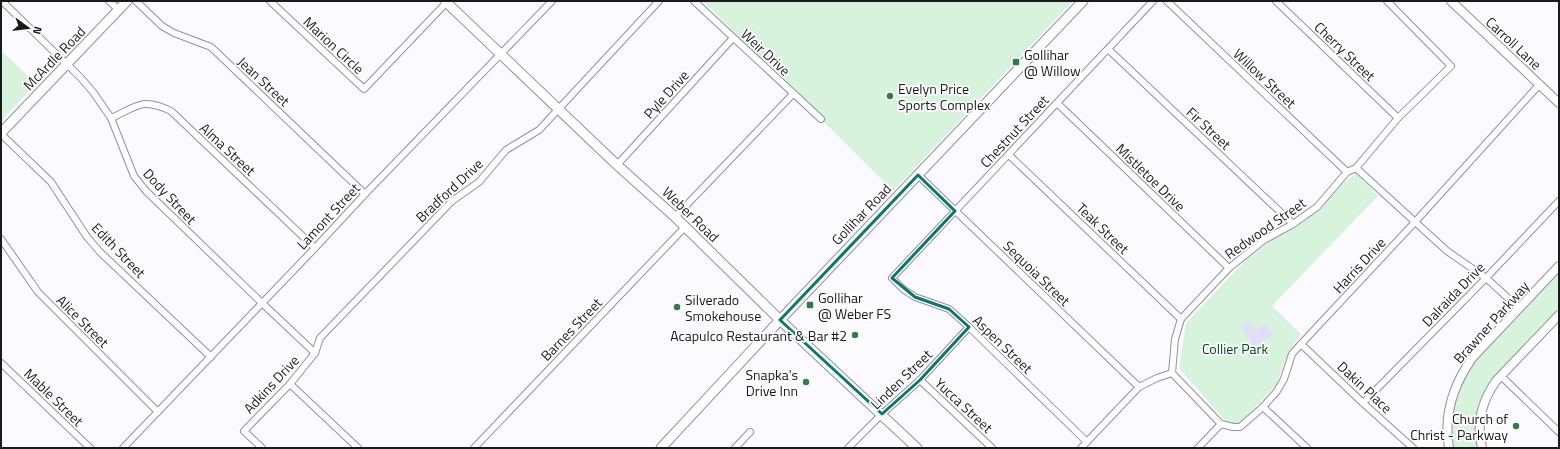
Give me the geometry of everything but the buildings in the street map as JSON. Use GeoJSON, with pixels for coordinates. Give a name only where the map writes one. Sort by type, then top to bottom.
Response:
{"type":"FeatureCollection","features":[{"type":"Feature","properties":{"kind":"main road","name":"McArdle Road"},"geometry":{"type":"LineString","coordinates":[[1,134],[127,1]]}},
{"type":"Feature","properties":{"kind":"main road","name":"Weber Road"},"geometry":{"type":"LineString","coordinates":[[447,1],[617,165],[675,217],[780,320],[917,448]]}},
{"type":"Feature","properties":{"kind":"main road","name":"Gollihar Road"},"geometry":{"type":"LineString","coordinates":[[661,448],[780,320],[1084,1]]}},
{"type":"Feature","properties":{"kind":"street","name":"Dody Street"},"geometry":{"type":"LineString","coordinates":[[2,1],[94,92],[112,118],[134,176],[158,203],[315,353]]}},
{"type":"Feature","properties":{"kind":"street"},"geometry":{"type":"LineString","coordinates":[[109,1],[118,10]]}},
{"type":"Feature","properties":{"kind":"street","name":"Jean Street"},"geometry":{"type":"LineString","coordinates":[[136,1],[162,26],[174,33],[211,47],[365,194]]}},
{"type":"Feature","properties":{"kind":"street","name":"Marion Circle"},"geometry":{"type":"LineString","coordinates":[[270,1],[364,89],[447,1]]}},
{"type":"Feature","properties":{"kind":"street","name":"Lamont Street"},"geometry":{"type":"LineString","coordinates":[[123,448],[500,53],[552,1]]}},
{"type":"Feature","properties":{"kind":"street","name":"Bradford Drive"},"geometry":{"type":"LineString","coordinates":[[315,353],[320,338],[452,201],[479,182],[506,150],[539,130],[659,1]]}},
{"type":"Feature","properties":{"kind":"street","name":"Weir Drive"},"geometry":{"type":"LineString","coordinates":[[694,1],[821,119]]}},
{"type":"Feature","properties":{"kind":"street","name":"Chestnut Street"},"geometry":{"type":"LineString","coordinates":[[892,278],[1153,1]]}},
{"type":"Feature","properties":{"kind":"street","name":"Willow Street"},"geometry":{"type":"LineString","coordinates":[[1167,1],[1347,172]]}},
{"type":"Feature","properties":{"kind":"street","name":"Cherry Street"},"geometry":{"type":"LineString","coordinates":[[1276,1],[1398,118]]}},
{"type":"Feature","properties":{"kind":"street","name":"Redwood Street"},"geometry":{"type":"LineString","coordinates":[[1172,373],[1175,339],[1181,319],[1229,268],[1264,240],[1293,224],[1317,207],[1347,172],[1356,168],[1398,118],[1451,66],[1386,1]]}},
{"type":"Feature","properties":{"kind":"street","name":"Carroll Lane"},"geometry":{"type":"LineString","coordinates":[[1451,1],[1539,85],[1558,99]]}},
{"type":"Feature","properties":{"kind":"street","name":"Pyle Drive"},"geometry":{"type":"LineString","coordinates":[[617,165],[733,38]]}},
{"type":"Feature","properties":{"kind":"street","name":"Fir Street"},"geometry":{"type":"LineString","coordinates":[[1108,50],[1293,224]]}},
{"type":"Feature","properties":{"kind":"street","name":"Harris Drive"},"geometry":{"type":"LineString","coordinates":[[1221,424],[1233,428],[1240,427],[1263,407],[1277,391],[1284,379],[1292,354],[1415,222],[1539,85]]}},
{"type":"Feature","properties":{"kind":"street"},"geometry":{"type":"LineString","coordinates":[[675,217],[793,94]]}},
{"type":"Feature","properties":{"kind":"street","name":"Alma Street"},"geometry":{"type":"LineString","coordinates":[[112,118],[144,103],[157,104],[170,111],[315,248]]}},
{"type":"Feature","properties":{"kind":"street","name":"Mistletoe Drive"},"geometry":{"type":"LineString","coordinates":[[1057,103],[1229,268]]}},
{"type":"Feature","properties":{"kind":"street","name":"Edith Street"},"geometry":{"type":"LineString","coordinates":[[1,134],[51,182],[87,237],[100,252],[211,357]]}},
{"type":"Feature","properties":{"kind":"street","name":"Teak Street"},"geometry":{"type":"LineString","coordinates":[[1009,155],[1181,319]]}},
{"type":"Feature","properties":{"kind":"street"},"geometry":{"type":"LineString","coordinates":[[1356,168],[1447,251],[1486,278],[1519,308]]}},
{"type":"Feature","properties":{"kind":"street","name":"Sequoia Street"},"geometry":{"type":"LineString","coordinates":[[918,175],[1139,387]]}},
{"type":"Feature","properties":{"kind":"street","name":"Dalraida Drive"},"geometry":{"type":"LineString","coordinates":[[1363,403],[1486,278],[1559,201]]}},
{"type":"Feature","properties":{"kind":"street","name":"Barnes Street"},"geometry":{"type":"LineString","coordinates":[[474,448],[685,227]]}},
{"type":"Feature","properties":{"kind":"street","name":"Alice Street"},"geometry":{"type":"LineString","coordinates":[[1,239],[38,292],[158,412]]}},
{"type":"Feature","properties":{"kind":"street","name":"Brawner Parkway"},"geometry":{"type":"LineString","coordinates":[[1449,448],[1446,429],[1448,414],[1456,385],[1464,370],[1473,357],[1559,266]]}},
{"type":"Feature","properties":{"kind":"street","name":"Aspen Street"},"geometry":{"type":"LineString","coordinates":[[892,278],[903,290],[915,297],[949,309],[1087,442]]}},
{"type":"Feature","properties":{"kind":"street"},"geometry":{"type":"LineString","coordinates":[[1482,448],[1479,427],[1481,414],[1490,390],[1501,376],[1559,315]]}},
{"type":"Feature","properties":{"kind":"street","name":"Linden Street"},"geometry":{"type":"LineString","coordinates":[[848,448],[882,414],[920,380],[969,327]]}},
{"type":"Feature","properties":{"kind":"street","name":"Dakin Place"},"geometry":{"type":"LineString","coordinates":[[1301,344],[1413,448]]}},
{"type":"Feature","properties":{"kind":"street","name":"Adkins Drive"},"geometry":{"type":"LineString","coordinates":[[262,448],[244,431],[290,384],[315,353]]}},
{"type":"Feature","properties":{"kind":"street","name":"Mable Street"},"geometry":{"type":"LineString","coordinates":[[1,362],[90,448]]}},
{"type":"Feature","properties":{"kind":"street"},"geometry":{"type":"LineString","coordinates":[[1082,448],[1139,387],[1157,378],[1172,373],[1221,424],[1198,448]]}},
{"type":"Feature","properties":{"kind":"street"},"geometry":{"type":"LineString","coordinates":[[1501,376],[1559,432]]}},
{"type":"Feature","properties":{"kind":"street","name":"Yucca Street"},"geometry":{"type":"LineString","coordinates":[[920,380],[992,448]]}},
{"type":"Feature","properties":{"kind":"street"},"geometry":{"type":"LineString","coordinates":[[290,384],[358,448]]}},
{"type":"Feature","properties":{"kind":"street"},"geometry":{"type":"LineString","coordinates":[[1263,407],[1307,448]]}},
{"type":"Feature","properties":{"kind":"street"},"geometry":{"type":"LineString","coordinates":[[735,448],[750,432]]}},
{"type":"Feature","properties":{"kind":"highlighted area"},"geometry":{"type":"Polygon","coordinates":[[[918,175],[955,211],[892,278],[915,297],[949,309],[969,327],[920,380],[882,414],[780,320],[918,175]]]}},
{"type":"Feature","properties":{"kind":"green space","name":"Evelyn Price Sports Complex"},"geometry":{"type":"Polygon","coordinates":[[[703,1],[1073,1],[893,191],[703,1]]]}},
{"type":"Feature","properties":{"kind":"green space"},"geometry":{"type":"Polygon","coordinates":[[[1,50],[36,84],[1,121],[1,50]]]}},
{"type":"Feature","properties":{"kind":"green space","name":"Collier Park"},"geometry":{"type":"Polygon","coordinates":[[[1356,173],[1378,196],[1272,306],[1301,334],[1289,351],[1276,385],[1240,424],[1227,423],[1179,368],[1186,323],[1246,260],[1356,173]]]}},
{"type":"Feature","properties":{"kind":"green space"},"geometry":{"type":"Polygon","coordinates":[[[1559,273],[1559,310],[1487,388],[1478,448],[1453,448],[1453,413],[1458,393],[1467,372],[1474,362],[1559,273]]]}},
{"type":"Feature","properties":{"kind":"shaded area"},"geometry":{"type":"Polygon","coordinates":[[[1250,322],[1255,328],[1249,333],[1250,334],[1265,324],[1273,335],[1254,347],[1241,326],[1250,322]]]}},
{"type":"Feature","properties":{"kind":"place","name":"Gollihar @ Willow"},"geometry":{"type":"Point","coordinates":[1016,62]}},
{"type":"Feature","properties":{"kind":"place","name":"Evelyn Price Sports Complex"},"geometry":{"type":"Point","coordinates":[890,96]}},
{"type":"Feature","properties":{"kind":"place","name":"Gollihar @ Weber FS"},"geometry":{"type":"Point","coordinates":[810,305]}},
{"type":"Feature","properties":{"kind":"place","name":"Silverado Smokehouse"},"geometry":{"type":"Point","coordinates":[677,307]}},
{"type":"Feature","properties":{"kind":"place","name":"Acapulco Restaurant & Bar #2"},"geometry":{"type":"Point","coordinates":[855,335]}},
{"type":"Feature","properties":{"kind":"place","name":"Snapka's Drive Inn"},"geometry":{"type":"Point","coordinates":[806,382]}},
{"type":"Feature","properties":{"kind":"place","name":"Church of Christ - Parkway"},"geometry":{"type":"Point","coordinates":[1516,426]}}]}
